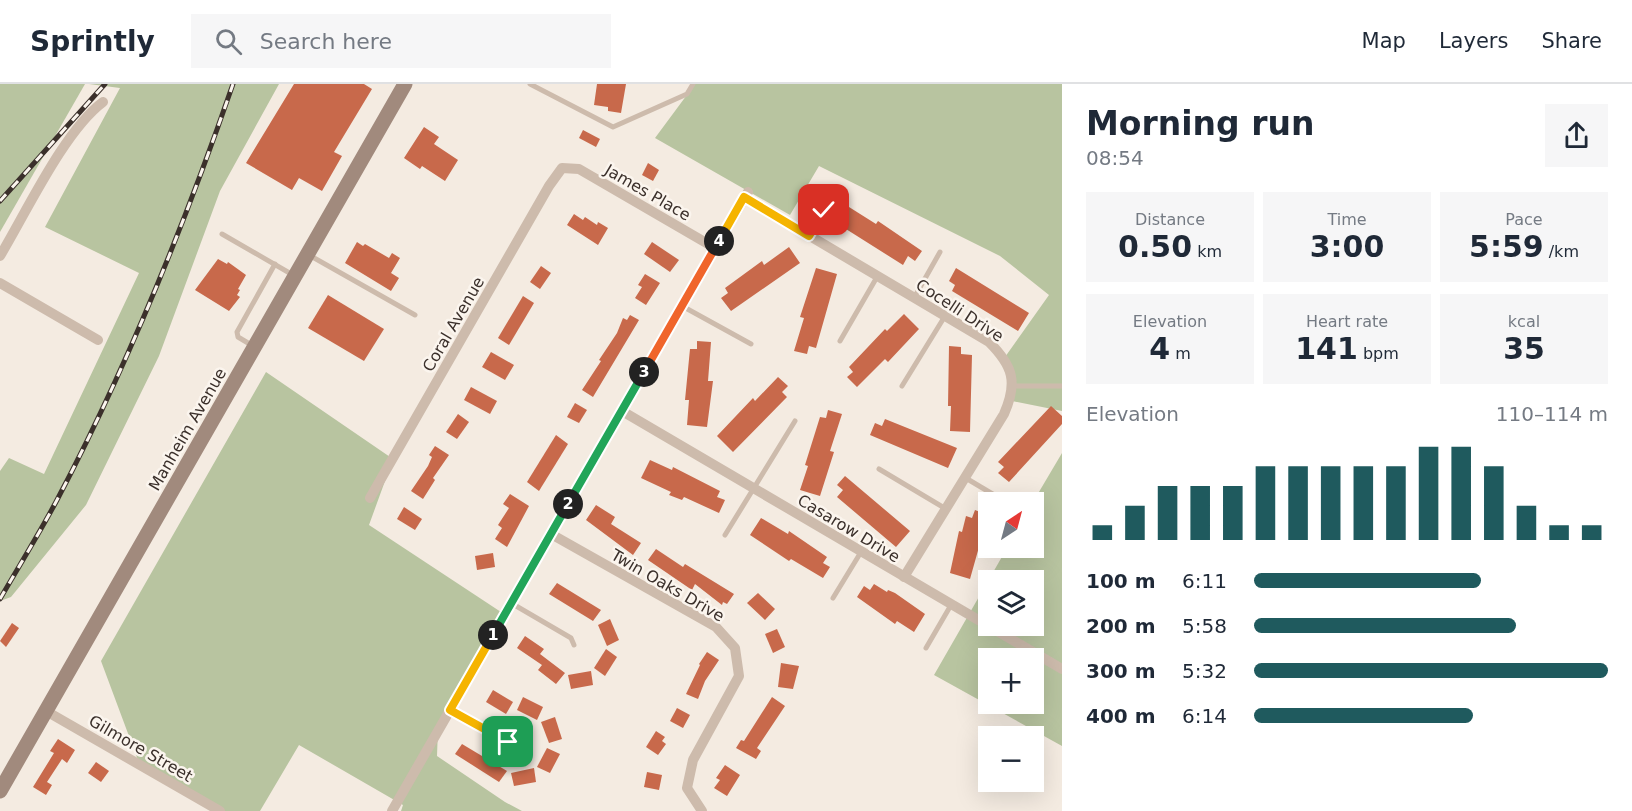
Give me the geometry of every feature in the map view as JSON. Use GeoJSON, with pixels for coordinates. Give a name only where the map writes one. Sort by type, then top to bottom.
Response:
{"type":"FeatureCollection","features":[{"type":"Feature","properties":{"kind":"street","name":"Manheim Avenue"},"geometry":{"type":"LineString","coordinates":[[0,791],[405,84]]}},
{"type":"Feature","properties":{"kind":"street"},"geometry":{"type":"LineString","coordinates":[[0,256],[74,132],[93,109],[103,102]]}},
{"type":"Feature","properties":{"kind":"street","name":"James Place"},"geometry":{"type":"LineString","coordinates":[[565,166],[579,168],[715,248]]}},
{"type":"Feature","properties":{"kind":"street","name":"Coral Avenue"},"geometry":{"type":"LineString","coordinates":[[370,498],[549,186],[565,166]]}},
{"type":"Feature","properties":{"kind":"street","name":"Cocelli Drive"},"geometry":{"type":"LineString","coordinates":[[715,248],[746,194],[809,236],[989,342],[1001,354],[1010,370],[1013,386]]}},
{"type":"Feature","properties":{"kind":"street"},"geometry":{"type":"LineString","coordinates":[[392,811],[715,248]]}},
{"type":"Feature","properties":{"kind":"street"},"geometry":{"type":"LineString","coordinates":[[0,283],[98,340]]}},
{"type":"Feature","properties":{"kind":"street"},"geometry":{"type":"LineString","coordinates":[[904,577],[1004,414],[1013,386]]}},
{"type":"Feature","properties":{"kind":"street","name":"Casarow Drive"},"geometry":{"type":"LineString","coordinates":[[622,411],[1062,669]]}},
{"type":"Feature","properties":{"kind":"street","name":"Twin Oaks Drive"},"geometry":{"type":"LineString","coordinates":[[551,534],[716,627],[735,648],[739,676],[693,760],[687,788],[702,811]]}},
{"type":"Feature","properties":{"kind":"street","name":"Gilmore Street"},"geometry":{"type":"LineString","coordinates":[[46,711],[220,811]]}},
{"type":"Feature","properties":{"kind":"street"},"geometry":{"type":"LineString","coordinates":[[194,811],[201,800]]}},
{"type":"Feature","properties":{"kind":"lane"},"geometry":{"type":"LineString","coordinates":[[530,84],[613,128],[687,94],[693,84]]}},
{"type":"Feature","properties":{"kind":"lane"},"geometry":{"type":"LineString","coordinates":[[809,236],[824,210]]}},
{"type":"Feature","properties":{"kind":"lane"},"geometry":{"type":"LineString","coordinates":[[222,234],[295,276]]}},
{"type":"Feature","properties":{"kind":"lane"},"geometry":{"type":"LineString","coordinates":[[914,298],[940,252]]}},
{"type":"Feature","properties":{"kind":"lane"},"geometry":{"type":"LineString","coordinates":[[308,254],[415,315]]}},
{"type":"Feature","properties":{"kind":"lane"},"geometry":{"type":"LineString","coordinates":[[255,347],[238,337],[237,333],[275,264]]}},
{"type":"Feature","properties":{"kind":"lane"},"geometry":{"type":"LineString","coordinates":[[840,341],[878,276]]}},
{"type":"Feature","properties":{"kind":"lane"},"geometry":{"type":"LineString","coordinates":[[682,306],[751,344]]}},
{"type":"Feature","properties":{"kind":"lane"},"geometry":{"type":"LineString","coordinates":[[902,386],[945,316]]}},
{"type":"Feature","properties":{"kind":"lane"},"geometry":{"type":"LineString","coordinates":[[1013,386],[1062,386]]}},
{"type":"Feature","properties":{"kind":"lane"},"geometry":{"type":"LineString","coordinates":[[725,535],[795,421]]}},
{"type":"Feature","properties":{"kind":"lane"},"geometry":{"type":"LineString","coordinates":[[879,470],[946,509]]}},
{"type":"Feature","properties":{"kind":"lane"},"geometry":{"type":"LineString","coordinates":[[964,477],[989,492]]}},
{"type":"Feature","properties":{"kind":"lane"},"geometry":{"type":"LineString","coordinates":[[833,598],[861,552]]}},
{"type":"Feature","properties":{"kind":"lane"},"geometry":{"type":"LineString","coordinates":[[511,603],[571,638],[574,645]]}},
{"type":"Feature","properties":{"kind":"lane"},"geometry":{"type":"LineString","coordinates":[[926,648],[951,605]]}},
{"type":"Feature","properties":{"kind":"lane"},"geometry":{"type":"LineString","coordinates":[[450,710],[508,742],[518,742]]}},
{"type":"Feature","properties":{"kind":"green space"},"geometry":{"type":"Polygon","coordinates":[[[0,84],[85,84],[0,232],[0,84]]]}},
{"type":"Feature","properties":{"kind":"green space"},"geometry":{"type":"Polygon","coordinates":[[[89,84],[279,84],[220,191],[159,356],[86,505],[11,597],[0,601],[0,471],[9,458],[44,474],[139,273],[45,227],[120,88],[89,84]]]}},
{"type":"Feature","properties":{"kind":"green space"},"geometry":{"type":"Polygon","coordinates":[[[695,84],[1062,84],[1062,411],[1012,401],[1005,357],[1049,295],[1000,256],[819,166],[790,215],[655,138],[695,84]]]}},
{"type":"Feature","properties":{"kind":"green space"},"geometry":{"type":"Polygon","coordinates":[[[266,372],[393,459],[369,525],[504,614],[438,728],[437,756],[522,811],[401,811],[403,805],[299,745],[260,811],[222,811],[139,763],[101,661],[266,372]]]}},
{"type":"Feature","properties":{"kind":"green space"},"geometry":{"type":"Polygon","coordinates":[[[1062,453],[1062,746],[1044,736],[1044,726],[1026,726],[1004,714],[1044,714],[1044,648],[978,648],[978,699],[934,675],[978,598],[978,636],[1044,636],[1044,570],[995,570],[1001,558],[1044,558],[1044,492],[1039,492],[1062,453]]]}},
{"type":"Feature","properties":{"kind":"building"},"geometry":{"type":"Polygon","coordinates":[[[294,84],[364,84],[372,89],[334,152],[342,156],[322,191],[299,178],[292,190],[246,163],[294,84]]]}},
{"type":"Feature","properties":{"kind":"building"},"geometry":{"type":"Polygon","coordinates":[[[597,84],[626,84],[621,113],[608,111],[608,107],[594,105],[597,84]]]}},
{"type":"Feature","properties":{"kind":"building"},"geometry":{"type":"Polygon","coordinates":[[[424,127],[439,137],[434,144],[458,160],[445,181],[422,166],[420,169],[404,158],[424,127]]]}},
{"type":"Feature","properties":{"kind":"building"},"geometry":{"type":"Polygon","coordinates":[[[583,130],[600,139],[596,147],[579,138],[583,130]]]}},
{"type":"Feature","properties":{"kind":"building"},"geometry":{"type":"Polygon","coordinates":[[[648,163],[659,170],[653,181],[642,175],[648,163]]]}},
{"type":"Feature","properties":{"kind":"building"},"geometry":{"type":"Polygon","coordinates":[[[849,207],[876,224],[878,221],[922,251],[915,261],[908,256],[903,265],[838,224],[849,207]]]}},
{"type":"Feature","properties":{"kind":"building"},"geometry":{"type":"Polygon","coordinates":[[[574,214],[583,220],[585,217],[597,225],[598,222],[608,228],[598,245],[567,225],[574,214]]]}},
{"type":"Feature","properties":{"kind":"building"},"geometry":{"type":"Polygon","coordinates":[[[357,242],[389,258],[392,253],[400,258],[391,273],[399,278],[391,291],[345,263],[357,242]]]}},
{"type":"Feature","properties":{"kind":"building"},"geometry":{"type":"Polygon","coordinates":[[[652,242],[679,260],[670,272],[644,254],[652,242]]]}},
{"type":"Feature","properties":{"kind":"building"},"geometry":{"type":"Polygon","coordinates":[[[789,247],[800,263],[731,311],[721,298],[728,293],[725,288],[762,261],[764,265],[789,247]]]}},
{"type":"Feature","properties":{"kind":"building"},"geometry":{"type":"Polygon","coordinates":[[[218,259],[227,264],[228,262],[246,275],[238,289],[240,290],[237,295],[240,297],[229,311],[195,290],[218,259]]]}},
{"type":"Feature","properties":{"kind":"building"},"geometry":{"type":"Polygon","coordinates":[[[541,266],[551,273],[540,289],[530,282],[541,266]]]}},
{"type":"Feature","properties":{"kind":"building"},"geometry":{"type":"Polygon","coordinates":[[[816,268],[837,274],[816,348],[809,346],[807,354],[794,351],[804,318],[800,317],[816,268]]]}},
{"type":"Feature","properties":{"kind":"building"},"geometry":{"type":"Polygon","coordinates":[[[956,268],[1029,313],[1018,331],[952,291],[955,285],[949,281],[956,268]]]}},
{"type":"Feature","properties":{"kind":"building"},"geometry":{"type":"Polygon","coordinates":[[[645,274],[660,283],[646,305],[635,298],[642,287],[638,285],[645,274]]]}},
{"type":"Feature","properties":{"kind":"building"},"geometry":{"type":"Polygon","coordinates":[[[328,295],[384,329],[364,361],[308,328],[328,295]]]}},
{"type":"Feature","properties":{"kind":"building"},"geometry":{"type":"Polygon","coordinates":[[[523,296],[534,303],[509,345],[498,338],[523,296]]]}},
{"type":"Feature","properties":{"kind":"building"},"geometry":{"type":"Polygon","coordinates":[[[904,314],[919,329],[888,362],[885,359],[857,387],[847,377],[853,372],[849,367],[885,329],[887,331],[904,314]]]}},
{"type":"Feature","properties":{"kind":"building"},"geometry":{"type":"Polygon","coordinates":[[[630,315],[639,320],[593,397],[582,390],[617,333],[623,318],[627,320],[630,315]]]}},
{"type":"Feature","properties":{"kind":"building"},"geometry":{"type":"Polygon","coordinates":[[[697,341],[711,342],[708,381],[713,381],[707,427],[687,425],[689,400],[685,400],[690,349],[697,349],[697,341]]]}},
{"type":"Feature","properties":{"kind":"building"},"geometry":{"type":"Polygon","coordinates":[[[949,346],[961,347],[961,354],[972,355],[970,432],[950,431],[949,346]]]}},
{"type":"Feature","properties":{"kind":"building"},"geometry":{"type":"Polygon","coordinates":[[[491,352],[514,365],[505,380],[482,367],[491,352]]]}},
{"type":"Feature","properties":{"kind":"building"},"geometry":{"type":"Polygon","coordinates":[[[778,377],[788,386],[782,392],[787,397],[733,452],[717,436],[753,398],[755,401],[778,377]]]}},
{"type":"Feature","properties":{"kind":"building"},"geometry":{"type":"Polygon","coordinates":[[[471,387],[497,401],[490,414],[464,400],[471,387]]]}},
{"type":"Feature","properties":{"kind":"building"},"geometry":{"type":"Polygon","coordinates":[[[575,403],[587,410],[579,423],[567,417],[575,403]]]}},
{"type":"Feature","properties":{"kind":"building"},"geometry":{"type":"Polygon","coordinates":[[[1051,406],[1062,416],[1062,424],[1009,482],[998,473],[1004,467],[998,462],[1051,406]]]}},
{"type":"Feature","properties":{"kind":"building"},"geometry":{"type":"Polygon","coordinates":[[[828,410],[842,414],[830,451],[834,452],[820,496],[800,490],[820,417],[826,418],[828,410]]]}},
{"type":"Feature","properties":{"kind":"building"},"geometry":{"type":"Polygon","coordinates":[[[458,414],[469,422],[457,439],[446,432],[458,414]]]}},
{"type":"Feature","properties":{"kind":"building"},"geometry":{"type":"Polygon","coordinates":[[[885,419],[957,448],[948,468],[870,435],[875,423],[882,426],[885,419]]]}},
{"type":"Feature","properties":{"kind":"building"},"geometry":{"type":"Polygon","coordinates":[[[556,435],[568,444],[539,491],[527,482],[556,435]]]}},
{"type":"Feature","properties":{"kind":"building"},"geometry":{"type":"Polygon","coordinates":[[[435,446],[449,455],[433,478],[435,480],[423,499],[411,491],[428,466],[432,457],[429,455],[435,446]]]}},
{"type":"Feature","properties":{"kind":"building"},"geometry":{"type":"Polygon","coordinates":[[[650,460],[672,470],[673,467],[720,491],[717,497],[725,500],[719,513],[684,497],[682,500],[669,495],[671,492],[641,478],[650,460]]]}},
{"type":"Feature","properties":{"kind":"building"},"geometry":{"type":"Polygon","coordinates":[[[845,476],[910,531],[896,547],[837,497],[843,490],[837,485],[845,476]]]}},
{"type":"Feature","properties":{"kind":"building"},"geometry":{"type":"Polygon","coordinates":[[[510,494],[529,506],[507,547],[495,539],[502,528],[498,525],[509,508],[503,504],[510,494]]]}},
{"type":"Feature","properties":{"kind":"building"},"geometry":{"type":"Polygon","coordinates":[[[596,505],[615,517],[611,524],[641,543],[633,555],[586,520],[596,505]]]}},
{"type":"Feature","properties":{"kind":"building"},"geometry":{"type":"Polygon","coordinates":[[[404,507],[422,519],[415,530],[397,519],[404,507]]]}},
{"type":"Feature","properties":{"kind":"building"},"geometry":{"type":"Polygon","coordinates":[[[975,510],[978,511],[978,551],[970,579],[950,573],[959,531],[962,532],[966,516],[972,518],[975,510]]]}},
{"type":"Feature","properties":{"kind":"building"},"geometry":{"type":"Polygon","coordinates":[[[761,518],[788,534],[789,531],[827,557],[823,563],[830,567],[823,578],[791,559],[789,561],[750,535],[761,518]]]}},
{"type":"Feature","properties":{"kind":"building"},"geometry":{"type":"Polygon","coordinates":[[[656,549],[683,567],[685,564],[734,594],[727,604],[723,602],[722,605],[695,584],[692,590],[648,560],[656,549]]]}},
{"type":"Feature","properties":{"kind":"building"},"geometry":{"type":"Polygon","coordinates":[[[493,553],[495,567],[477,570],[475,556],[493,553]]]}},
{"type":"Feature","properties":{"kind":"building"},"geometry":{"type":"Polygon","coordinates":[[[557,583],[601,610],[593,621],[549,594],[557,583]]]}},
{"type":"Feature","properties":{"kind":"building"},"geometry":{"type":"Polygon","coordinates":[[[874,584],[887,592],[888,590],[895,593],[925,614],[914,632],[897,621],[895,624],[857,597],[864,586],[870,590],[874,584]]]}},
{"type":"Feature","properties":{"kind":"building"},"geometry":{"type":"Polygon","coordinates":[[[758,593],[775,609],[765,620],[747,603],[758,593]]]}},
{"type":"Feature","properties":{"kind":"building"},"geometry":{"type":"Polygon","coordinates":[[[610,619],[619,640],[607,646],[598,625],[610,619]]]}},
{"type":"Feature","properties":{"kind":"building"},"geometry":{"type":"Polygon","coordinates":[[[12,623],[19,628],[6,647],[0,641],[12,623]]]}},
{"type":"Feature","properties":{"kind":"building"},"geometry":{"type":"Polygon","coordinates":[[[777,629],[785,647],[773,653],[765,634],[777,629]]]}},
{"type":"Feature","properties":{"kind":"building"},"geometry":{"type":"Polygon","coordinates":[[[525,636],[544,649],[540,654],[565,673],[556,684],[538,670],[542,665],[517,648],[525,636]]]}},
{"type":"Feature","properties":{"kind":"building"},"geometry":{"type":"Polygon","coordinates":[[[606,649],[617,657],[605,676],[594,668],[606,649]]]}},
{"type":"Feature","properties":{"kind":"building"},"geometry":{"type":"Polygon","coordinates":[[[707,652],[719,660],[705,681],[698,699],[686,694],[707,652]]]}},
{"type":"Feature","properties":{"kind":"building"},"geometry":{"type":"Polygon","coordinates":[[[781,663],[799,666],[793,689],[778,687],[781,663]]]}},
{"type":"Feature","properties":{"kind":"building"},"geometry":{"type":"Polygon","coordinates":[[[591,671],[593,685],[571,689],[568,675],[591,671]]]}},
{"type":"Feature","properties":{"kind":"building"},"geometry":{"type":"Polygon","coordinates":[[[493,690],[513,702],[506,714],[486,702],[493,690]]]}},
{"type":"Feature","properties":{"kind":"building"},"geometry":{"type":"Polygon","coordinates":[[[523,697],[543,707],[537,720],[517,710],[523,697]]]}},
{"type":"Feature","properties":{"kind":"building"},"geometry":{"type":"Polygon","coordinates":[[[772,697],[785,706],[757,748],[761,751],[756,759],[736,748],[741,740],[744,741],[772,697]]]}},
{"type":"Feature","properties":{"kind":"building"},"geometry":{"type":"Polygon","coordinates":[[[677,708],[690,715],[683,728],[670,721],[677,708]]]}},
{"type":"Feature","properties":{"kind":"building"},"geometry":{"type":"Polygon","coordinates":[[[555,717],[562,739],[549,743],[541,722],[555,717]]]}},
{"type":"Feature","properties":{"kind":"building"},"geometry":{"type":"Polygon","coordinates":[[[656,731],[665,737],[662,741],[666,744],[658,755],[646,747],[656,731]]]}},
{"type":"Feature","properties":{"kind":"building"},"geometry":{"type":"Polygon","coordinates":[[[58,739],[75,750],[67,763],[62,759],[47,782],[52,785],[46,795],[33,787],[54,753],[50,751],[58,739]]]}},
{"type":"Feature","properties":{"kind":"building"},"geometry":{"type":"Polygon","coordinates":[[[462,744],[507,771],[499,782],[455,754],[462,744]]]}},
{"type":"Feature","properties":{"kind":"building"},"geometry":{"type":"Polygon","coordinates":[[[547,748],[560,754],[550,773],[537,767],[547,748]]]}},
{"type":"Feature","properties":{"kind":"building"},"geometry":{"type":"Polygon","coordinates":[[[96,762],[109,771],[101,782],[88,773],[96,762]]]}},
{"type":"Feature","properties":{"kind":"building"},"geometry":{"type":"Polygon","coordinates":[[[725,765],[740,775],[727,796],[714,788],[720,780],[716,778],[725,765]]]}},
{"type":"Feature","properties":{"kind":"building"},"geometry":{"type":"Polygon","coordinates":[[[534,768],[536,782],[514,786],[511,773],[534,768]]]}},
{"type":"Feature","properties":{"kind":"building"},"geometry":{"type":"Polygon","coordinates":[[[647,772],[662,775],[659,790],[644,787],[647,772]]]}},
{"type":"Feature","properties":{"kind":"railway"},"geometry":{"type":"LineString","coordinates":[[0,201],[105,84]]}},
{"type":"Feature","properties":{"kind":"railway"},"geometry":{"type":"LineString","coordinates":[[0,599],[83,450],[131,347],[195,190],[233,84]]}},
{"type":"Feature","properties":{"kind":"route"},"geometry":{"type":"LineString","coordinates":[[508,742],[450,710],[744,197],[809,236],[824,210]]}}]}
